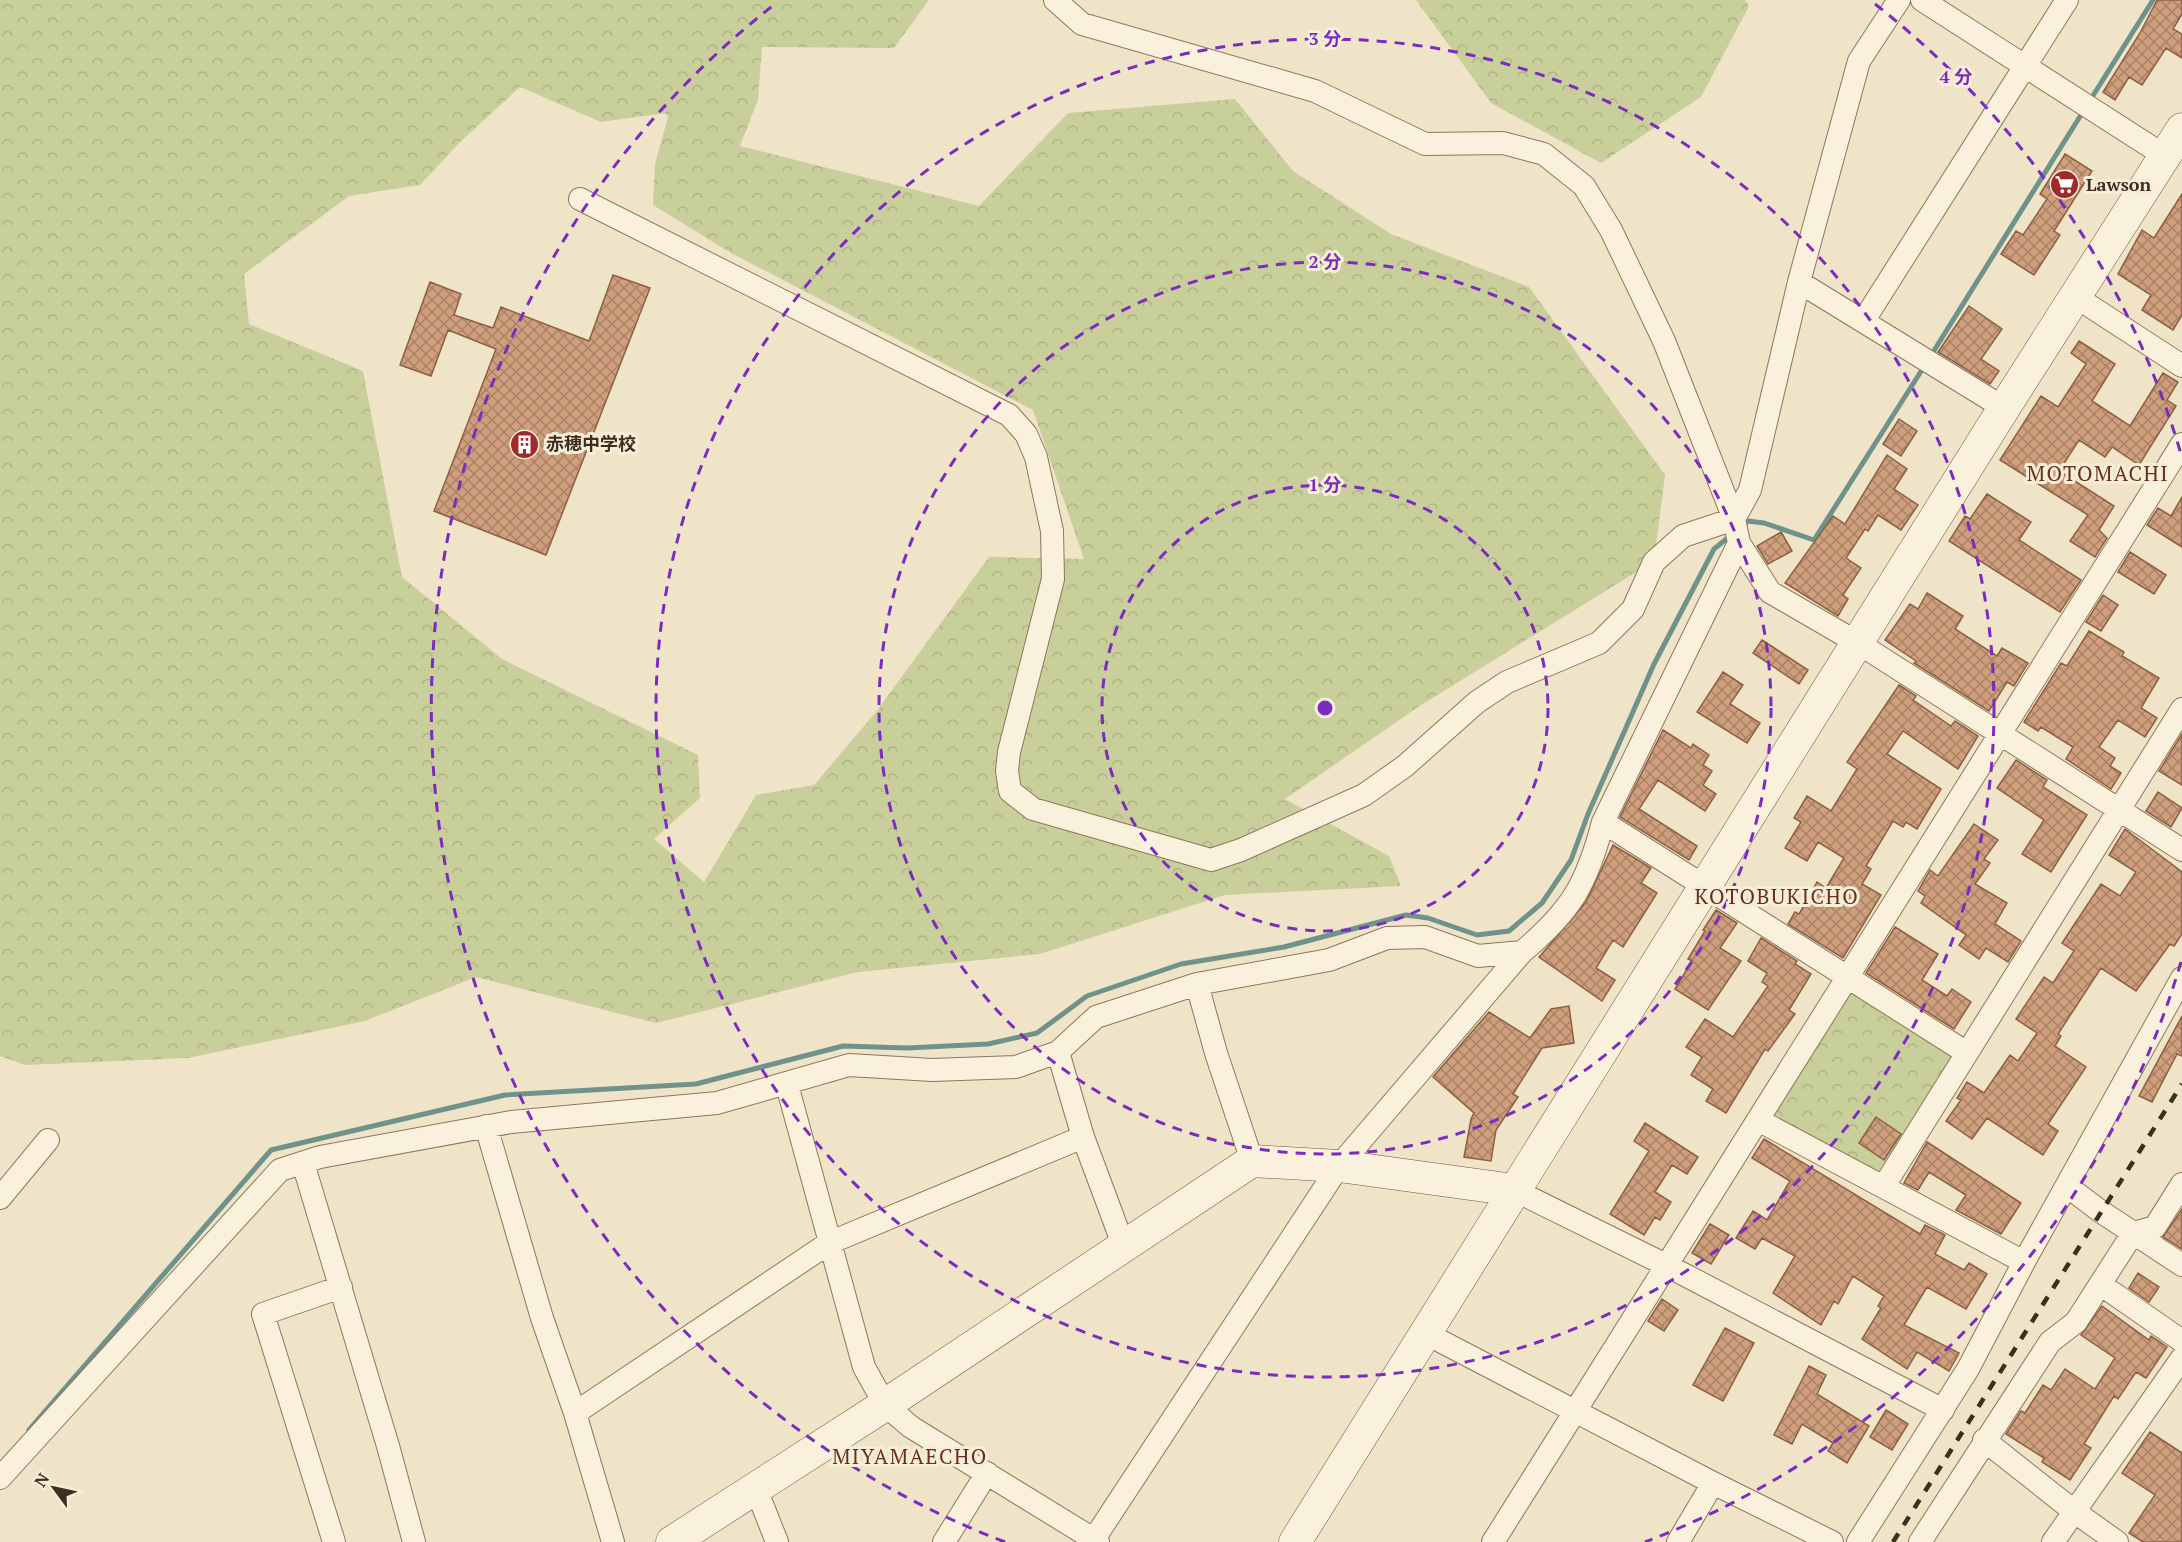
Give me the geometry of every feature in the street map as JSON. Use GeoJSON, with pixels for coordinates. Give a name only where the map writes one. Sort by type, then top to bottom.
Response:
{"type":"FeatureCollection","features":[{"type":"Feature","properties":{"kind":"street"},"geometry":{"type":"LineString","coordinates":[[1055,0],[1082,24],[1315,91],[1425,144],[1503,143],[1544,154],[1584,186],[1611,230],[1664,341],[1734,519],[1739,543],[1770,592],[1858,643],[2182,850]]}},
{"type":"Feature","properties":{"kind":"street"},"geometry":{"type":"LineString","coordinates":[[580,199],[1009,415],[1026,435],[1036,457],[1052,531],[1053,579],[1009,752],[1007,771],[1010,791],[1033,809],[1211,860],[1241,850],[1364,795],[1405,766],[1484,697],[1507,682],[1599,643],[1633,609],[1654,561],[1683,536],[1734,519],[1750,490],[1799,282],[1859,61],[1899,0]]}},
{"type":"Feature","properties":{"kind":"street"},"geometry":{"type":"LineString","coordinates":[[1922,0],[2173,161]]}},
{"type":"Feature","properties":{"kind":"street"},"geometry":{"type":"LineString","coordinates":[[1864,320],[2067,0]]}},
{"type":"Feature","properties":{"kind":"street"},"geometry":{"type":"LineString","coordinates":[[1295,1542],[2004,408],[2076,297],[2173,161],[2182,129]]}},
{"type":"Feature","properties":{"kind":"street"},"geometry":{"type":"LineString","coordinates":[[1799,282],[2004,408]]}},
{"type":"Feature","properties":{"kind":"street"},"geometry":{"type":"LineString","coordinates":[[2076,297],[2182,366]]}},
{"type":"Feature","properties":{"kind":"street"},"geometry":{"type":"LineString","coordinates":[[1494,1542],[2182,444]]}},
{"type":"Feature","properties":{"kind":"street"},"geometry":{"type":"LineString","coordinates":[[787,1085],[864,1367],[885,1406],[911,1427],[1095,1541],[1339,1166],[1522,952],[1550,929],[1574,900],[1592,865],[1603,822],[1739,543]]}},
{"type":"Feature","properties":{"kind":"street"},"geometry":{"type":"LineString","coordinates":[[1884,1186],[2182,709]]}},
{"type":"Feature","properties":{"kind":"street"},"geometry":{"type":"LineString","coordinates":[[1603,822],[1967,1053]]}},
{"type":"Feature","properties":{"kind":"street"},"geometry":{"type":"LineString","coordinates":[[0,1478],[280,1170],[320,1157],[486,1126],[622,1110],[717,1103],[787,1085],[849,1065],[932,1070],[1016,1066],[1058,1052],[1096,1017],[1197,984],[1329,960],[1387,938],[1425,937],[1478,956],[1522,952]]}},
{"type":"Feature","properties":{"kind":"street"},"geometry":{"type":"LineString","coordinates":[[1858,1542],[1943,1410],[2182,978]]}},
{"type":"Feature","properties":{"kind":"street"},"geometry":{"type":"LineString","coordinates":[[1197,984],[1216,1053],[1251,1161]]}},
{"type":"Feature","properties":{"kind":"street"},"geometry":{"type":"LineString","coordinates":[[1058,1052],[1083,1137],[1125,1247]]}},
{"type":"Feature","properties":{"kind":"street"},"geometry":{"type":"LineString","coordinates":[[1758,1120],[2024,1262]]}},
{"type":"Feature","properties":{"kind":"street"},"geometry":{"type":"LineString","coordinates":[[486,1126],[542,1318],[575,1413],[613,1542]]}},
{"type":"Feature","properties":{"kind":"street"},"geometry":{"type":"LineString","coordinates":[[575,1413],[829,1243],[1083,1137]]}},
{"type":"Feature","properties":{"kind":"street"},"geometry":{"type":"LineString","coordinates":[[0,1198],[48,1140]]}},
{"type":"Feature","properties":{"kind":"street"},"geometry":{"type":"LineString","coordinates":[[672,1542],[885,1406],[1251,1161],[1339,1166],[1514,1190],[1666,1265],[1943,1410]]}},
{"type":"Feature","properties":{"kind":"street"},"geometry":{"type":"LineString","coordinates":[[303,1163],[414,1542]]}},
{"type":"Feature","properties":{"kind":"street"},"geometry":{"type":"LineString","coordinates":[[1920,1542],[1984,1440],[2050,1342],[2076,1322],[2133,1233],[2155,1227],[2182,1184]]}},
{"type":"Feature","properties":{"kind":"street"},"geometry":{"type":"LineString","coordinates":[[2067,1186],[2182,1265]]}},
{"type":"Feature","properties":{"kind":"street"},"geometry":{"type":"LineString","coordinates":[[2100,1284],[2182,1341]]}},
{"type":"Feature","properties":{"kind":"street"},"geometry":{"type":"LineString","coordinates":[[334,1542],[263,1314],[341,1287]]}},
{"type":"Feature","properties":{"kind":"street"},"geometry":{"type":"LineString","coordinates":[[1425,1333],[1576,1409],[1713,1483],[1832,1542]]}},
{"type":"Feature","properties":{"kind":"street"},"geometry":{"type":"LineString","coordinates":[[2053,1542],[2182,1358]]}},
{"type":"Feature","properties":{"kind":"street"},"geometry":{"type":"LineString","coordinates":[[1984,1440],[2117,1542]]}},
{"type":"Feature","properties":{"kind":"street"},"geometry":{"type":"LineString","coordinates":[[944,1542],[987,1473]]}},
{"type":"Feature","properties":{"kind":"street"},"geometry":{"type":"LineString","coordinates":[[1678,1542],[1713,1483]]}},
{"type":"Feature","properties":{"kind":"street"},"geometry":{"type":"LineString","coordinates":[[756,1489],[777,1542]]}},
{"type":"Feature","properties":{"kind":"green space"},"geometry":{"type":"Polygon","coordinates":[[[0,0],[929,0],[894,48],[762,47],[758,100],[740,146],[979,206],[1068,113],[1235,99],[1293,171],[1391,234],[1529,287],[1665,475],[1654,561],[1418,707],[1285,799],[1389,856],[1401,886],[1225,895],[1040,954],[858,972],[656,1023],[476,977],[365,1021],[188,1058],[25,1065],[0,1056],[0,0]],[[520,87],[460,142],[420,185],[349,196],[244,274],[249,324],[363,371],[402,577],[502,659],[698,755],[700,798],[654,839],[704,882],[756,795],[814,785],[876,712],[989,557],[1084,559],[1033,410],[731,253],[653,205],[655,164],[668,117],[665,113],[601,122],[520,87]]]}},
{"type":"Feature","properties":{"kind":"green space"},"geometry":{"type":"Polygon","coordinates":[[[1416,0],[1745,0],[1749,6],[1701,97],[1601,163],[1491,103],[1416,0]]]}},
{"type":"Feature","properties":{"kind":"green space"},"geometry":{"type":"Polygon","coordinates":[[[1855,993],[1951,1050],[1952,1060],[1880,1171],[1872,1171],[1776,1121],[1772,1111],[1844,995],[1855,993]]]}},
{"type":"Feature","properties":{"kind":"building"},"geometry":{"type":"Polygon","coordinates":[[[2157,0],[2182,0],[2182,14],[2173,29],[2182,34],[2182,58],[2166,48],[2142,85],[2129,77],[2115,100],[2103,92],[2140,33],[2157,0]]]}},
{"type":"Feature","properties":{"kind":"building"},"geometry":{"type":"Polygon","coordinates":[[[2065,154],[2092,171],[2054,231],[2060,235],[2034,275],[2001,254],[2016,231],[2023,235],[2047,199],[2040,194],[2065,154]]]}},
{"type":"Feature","properties":{"kind":"building"},"geometry":{"type":"Polygon","coordinates":[[[2182,194],[2182,315],[2173,330],[2142,310],[2151,295],[2118,274],[2142,230],[2154,238],[2182,194]]]}},
{"type":"Feature","properties":{"kind":"building","name":"赤穂中学校"},"geometry":{"type":"Polygon","coordinates":[[[613,275],[650,288],[546,555],[434,511],[496,349],[448,330],[431,376],[400,365],[430,282],[461,294],[454,315],[493,328],[501,307],[589,341],[613,275]]]}},
{"type":"Feature","properties":{"kind":"building"},"geometry":{"type":"Polygon","coordinates":[[[1969,306],[2002,329],[1981,359],[1999,371],[1990,384],[1938,352],[1969,306]]]}},
{"type":"Feature","properties":{"kind":"building"},"geometry":{"type":"Polygon","coordinates":[[[2079,341],[2115,364],[2092,401],[2130,426],[2163,373],[2178,382],[2167,400],[2176,406],[2139,465],[2112,447],[2105,457],[2079,440],[2059,471],[2114,506],[2099,530],[2107,538],[2095,557],[2070,541],[2088,515],[2000,460],[2041,396],[2058,407],[2086,364],[2071,353],[2079,341]]]}},
{"type":"Feature","properties":{"kind":"building"},"geometry":{"type":"Polygon","coordinates":[[[1899,419],[1917,431],[1901,456],[1883,444],[1899,419]]]}},
{"type":"Feature","properties":{"kind":"building"},"geometry":{"type":"Polygon","coordinates":[[[1887,455],[1907,469],[1894,489],[1918,505],[1901,530],[1878,515],[1868,531],[1865,529],[1846,558],[1861,568],[1843,595],[1848,599],[1838,616],[1785,583],[1833,516],[1845,524],[1887,455]]]}},
{"type":"Feature","properties":{"kind":"building"},"geometry":{"type":"Polygon","coordinates":[[[1987,494],[2031,522],[2019,540],[2081,580],[2060,612],[1949,541],[1965,516],[1970,519],[1987,494]]]}},
{"type":"Feature","properties":{"kind":"building"},"geometry":{"type":"Polygon","coordinates":[[[2182,497],[2182,547],[2147,525],[2158,508],[2171,516],[2182,497]]]}},
{"type":"Feature","properties":{"kind":"building"},"geometry":{"type":"Polygon","coordinates":[[[1781,532],[1792,551],[1768,564],[1757,546],[1781,532]]]}},
{"type":"Feature","properties":{"kind":"building"},"geometry":{"type":"Polygon","coordinates":[[[2130,552],[2166,575],[2154,594],[2118,572],[2130,552]]]}},
{"type":"Feature","properties":{"kind":"building"},"geometry":{"type":"Polygon","coordinates":[[[1927,593],[1963,616],[1955,629],[1997,656],[2002,648],[2028,663],[2014,686],[2007,682],[1989,711],[1914,663],[1916,661],[1885,640],[1910,604],[1918,609],[1927,593]]]}},
{"type":"Feature","properties":{"kind":"building"},"geometry":{"type":"Polygon","coordinates":[[[2103,595],[2118,605],[2101,631],[2086,622],[2103,595]]]}},
{"type":"Feature","properties":{"kind":"building"},"geometry":{"type":"Polygon","coordinates":[[[2089,631],[2124,652],[2122,656],[2159,678],[2141,708],[2157,718],[2145,737],[2118,720],[2099,747],[2115,758],[2110,766],[2121,773],[2111,789],[2066,759],[2073,747],[2041,727],[2038,731],[2024,722],[2061,663],[2067,666],[2089,631]]]}},
{"type":"Feature","properties":{"kind":"building"},"geometry":{"type":"Polygon","coordinates":[[[1762,640],[1808,670],[1799,684],[1753,653],[1762,640]]]}},
{"type":"Feature","properties":{"kind":"building"},"geometry":{"type":"Polygon","coordinates":[[[1723,672],[1743,685],[1730,704],[1760,723],[1747,743],[1697,712],[1723,672]]]}},
{"type":"Feature","properties":{"kind":"building"},"geometry":{"type":"Polygon","coordinates":[[[1899,685],[1916,696],[1913,700],[1951,726],[1955,721],[1978,736],[1958,769],[1903,731],[1887,754],[1941,789],[1917,829],[1906,822],[1903,827],[1893,821],[1866,866],[1871,869],[1862,884],[1881,895],[1843,958],[1788,924],[1795,912],[1799,914],[1817,882],[1826,888],[1844,858],[1818,842],[1807,861],[1785,848],[1801,822],[1794,818],[1807,796],[1831,811],[1857,769],[1847,762],[1899,685]]]}},
{"type":"Feature","properties":{"kind":"building"},"geometry":{"type":"Polygon","coordinates":[[[1663,730],[1691,748],[1693,744],[1709,755],[1703,765],[1712,771],[1703,785],[1716,794],[1705,811],[1658,780],[1639,809],[1697,846],[1689,860],[1620,817],[1663,730]]]}},
{"type":"Feature","properties":{"kind":"building"},"geometry":{"type":"Polygon","coordinates":[[[2182,734],[2182,785],[2159,771],[2182,734]]]}},
{"type":"Feature","properties":{"kind":"building"},"geometry":{"type":"Polygon","coordinates":[[[2016,760],[2047,780],[2043,787],[2087,815],[2051,872],[2022,854],[2044,820],[1997,788],[2016,760]]]}},
{"type":"Feature","properties":{"kind":"building"},"geometry":{"type":"Polygon","coordinates":[[[2158,792],[2182,808],[2171,827],[2146,811],[2158,792]]]}},
{"type":"Feature","properties":{"kind":"building"},"geometry":{"type":"Polygon","coordinates":[[[1974,824],[1998,840],[1984,859],[1990,863],[1975,884],[2007,903],[1995,924],[2021,941],[2008,962],[1986,948],[1979,959],[1959,945],[1966,935],[1921,903],[1925,896],[1918,891],[1930,870],[1938,876],[1974,824]]]}},
{"type":"Feature","properties":{"kind":"building"},"geometry":{"type":"Polygon","coordinates":[[[2125,829],[2182,872],[2182,934],[2174,946],[2170,944],[2136,991],[2101,968],[2058,1034],[2061,1036],[2055,1046],[2086,1067],[2048,1124],[2058,1131],[2043,1155],[1987,1118],[1972,1139],[1946,1121],[1961,1100],[1957,1098],[1967,1082],[1984,1093],[2010,1055],[2018,1061],[2037,1033],[2016,1019],[2044,977],[2053,983],[2074,951],[2062,943],[2101,884],[2120,896],[2136,872],[2109,855],[2125,829]]]}},
{"type":"Feature","properties":{"kind":"building"},"geometry":{"type":"Polygon","coordinates":[[[1613,845],[1651,868],[1641,883],[1657,893],[1623,947],[1613,940],[1596,968],[1615,980],[1602,1001],[1539,957],[1586,902],[1613,845]]]}},
{"type":"Feature","properties":{"kind":"building"},"geometry":{"type":"Polygon","coordinates":[[[1716,910],[1737,923],[1720,948],[1741,961],[1708,1010],[1675,989],[1692,961],[1688,959],[1705,931],[1703,930],[1716,910]]]}},
{"type":"Feature","properties":{"kind":"building"},"geometry":{"type":"Polygon","coordinates":[[[1895,927],[1938,954],[1922,980],[1947,996],[1952,989],[1971,1002],[1954,1029],[1866,973],[1895,927]]]}},
{"type":"Feature","properties":{"kind":"building"},"geometry":{"type":"Polygon","coordinates":[[[1761,938],[1797,961],[1795,964],[1811,974],[1789,1010],[1795,1014],[1768,1051],[1765,1049],[1726,1113],[1706,1101],[1713,1089],[1691,1075],[1702,1057],[1686,1047],[1705,1019],[1733,1037],[1768,986],[1762,982],[1767,973],[1748,961],[1761,938]]]}},
{"type":"Feature","properties":{"kind":"building"},"geometry":{"type":"Polygon","coordinates":[[[1569,1006],[1574,1043],[1542,1048],[1513,1094],[1518,1097],[1496,1130],[1491,1161],[1464,1157],[1474,1113],[1433,1077],[1489,1012],[1530,1038],[1551,1009],[1569,1006]]]}},
{"type":"Feature","properties":{"kind":"building"},"geometry":{"type":"Polygon","coordinates":[[[2182,1016],[2182,1056],[2177,1054],[2152,1102],[2139,1096],[2182,1016]]]}},
{"type":"Feature","properties":{"kind":"building"},"geometry":{"type":"Polygon","coordinates":[[[1876,1117],[1901,1134],[1884,1160],[1859,1143],[1876,1117]]]}},
{"type":"Feature","properties":{"kind":"building"},"geometry":{"type":"Polygon","coordinates":[[[1645,1123],[1698,1157],[1687,1174],[1672,1165],[1655,1192],[1671,1202],[1660,1220],[1655,1217],[1644,1235],[1610,1214],[1649,1151],[1634,1141],[1645,1123]]]}},
{"type":"Feature","properties":{"kind":"building"},"geometry":{"type":"Polygon","coordinates":[[[1764,1139],[1920,1234],[1925,1225],[1945,1235],[1935,1254],[1964,1270],[1969,1263],[1987,1274],[1966,1309],[1927,1287],[1904,1325],[1959,1353],[1949,1371],[1917,1352],[1907,1369],[1862,1339],[1881,1308],[1878,1306],[1884,1296],[1853,1276],[1838,1304],[1834,1301],[1821,1325],[1773,1293],[1795,1256],[1762,1238],[1755,1249],[1736,1238],[1753,1211],[1767,1220],[1790,1181],[1752,1158],[1764,1139]]]}},
{"type":"Feature","properties":{"kind":"building"},"geometry":{"type":"Polygon","coordinates":[[[1927,1142],[2021,1203],[2001,1234],[1956,1210],[1966,1195],[1929,1172],[1918,1190],[1904,1183],[1927,1142]]]}},
{"type":"Feature","properties":{"kind":"building"},"geometry":{"type":"Polygon","coordinates":[[[2182,1209],[2182,1249],[2163,1237],[2182,1209]]]}},
{"type":"Feature","properties":{"kind":"building"},"geometry":{"type":"Polygon","coordinates":[[[1710,1224],[1729,1235],[1711,1264],[1692,1253],[1710,1224]]]}},
{"type":"Feature","properties":{"kind":"building"},"geometry":{"type":"Polygon","coordinates":[[[2138,1273],[2159,1287],[2149,1302],[2129,1288],[2138,1273]]]}},
{"type":"Feature","properties":{"kind":"building"},"geometry":{"type":"Polygon","coordinates":[[[1662,1299],[1678,1310],[1664,1331],[1648,1321],[1662,1299]]]}},
{"type":"Feature","properties":{"kind":"building"},"geometry":{"type":"Polygon","coordinates":[[[2102,1306],[2149,1340],[2151,1336],[2167,1347],[2146,1378],[2136,1372],[2118,1399],[2114,1396],[2084,1444],[2091,1448],[2070,1480],[2042,1462],[2044,1458],[2006,1434],[2021,1411],[2025,1413],[2043,1385],[2051,1390],[2065,1369],[2095,1389],[2115,1358],[2081,1335],[2102,1306]]]}},
{"type":"Feature","properties":{"kind":"building"},"geometry":{"type":"Polygon","coordinates":[[[1725,1328],[1754,1343],[1723,1401],[1693,1385],[1725,1328]]]}},
{"type":"Feature","properties":{"kind":"building"},"geometry":{"type":"Polygon","coordinates":[[[1809,1366],[1826,1375],[1817,1394],[1869,1426],[1847,1463],[1828,1451],[1833,1443],[1802,1424],[1792,1444],[1774,1435],[1809,1366]]]}},
{"type":"Feature","properties":{"kind":"building"},"geometry":{"type":"Polygon","coordinates":[[[1886,1410],[1908,1424],[1892,1450],[1870,1437],[1886,1410]]]}},
{"type":"Feature","properties":{"kind":"building"},"geometry":{"type":"Polygon","coordinates":[[[2150,1432],[2182,1453],[2182,1542],[2143,1542],[2129,1533],[2155,1495],[2122,1473],[2150,1432]]]}},
{"type":"Feature","properties":{"kind":"waterway"},"geometry":{"type":"LineString","coordinates":[[2089,102],[2153,0]]}},
{"type":"Feature","properties":{"kind":"waterway"},"geometry":{"type":"LineString","coordinates":[[1930,357],[2084,110]]}},
{"type":"Feature","properties":{"kind":"waterway"},"geometry":{"type":"LineString","coordinates":[[1742,526],[1748,521],[1764,523],[1814,540],[1925,365]]}},
{"type":"Feature","properties":{"kind":"waterway"},"geometry":{"type":"LineString","coordinates":[[29,1430],[271,1150],[505,1095],[696,1084],[843,1046],[907,1048],[988,1044],[1037,1033],[1087,996],[1181,964],[1284,947],[1406,915],[1428,918],[1477,935],[1509,931],[1542,903],[1571,860],[1588,814],[1654,664],[1714,549],[1730,536]]}},
{"type":"Feature","properties":{"kind":"railway"},"geometry":{"type":"LineString","coordinates":[[1893,1542],[2182,1084]]}},
{"type":"Feature","properties":{"kind":"place","name":"Lawson"},"geometry":{"type":"Point","coordinates":[2065,185]}},
{"type":"Feature","properties":{"kind":"place","name":"赤穂中学校"},"geometry":{"type":"Point","coordinates":[525,444]}},
{"type":"Feature","properties":{"kind":"district","name":"MOTOMACHI"},"geometry":{"type":"Point","coordinates":[2098,474]}},
{"type":"Feature","properties":{"kind":"district","name":"KOTOBUKICHO"},"geometry":{"type":"Point","coordinates":[1777,897]}},
{"type":"Feature","properties":{"kind":"district","name":"MIYAMAECHO"},"geometry":{"type":"Point","coordinates":[910,1457]}}]}
